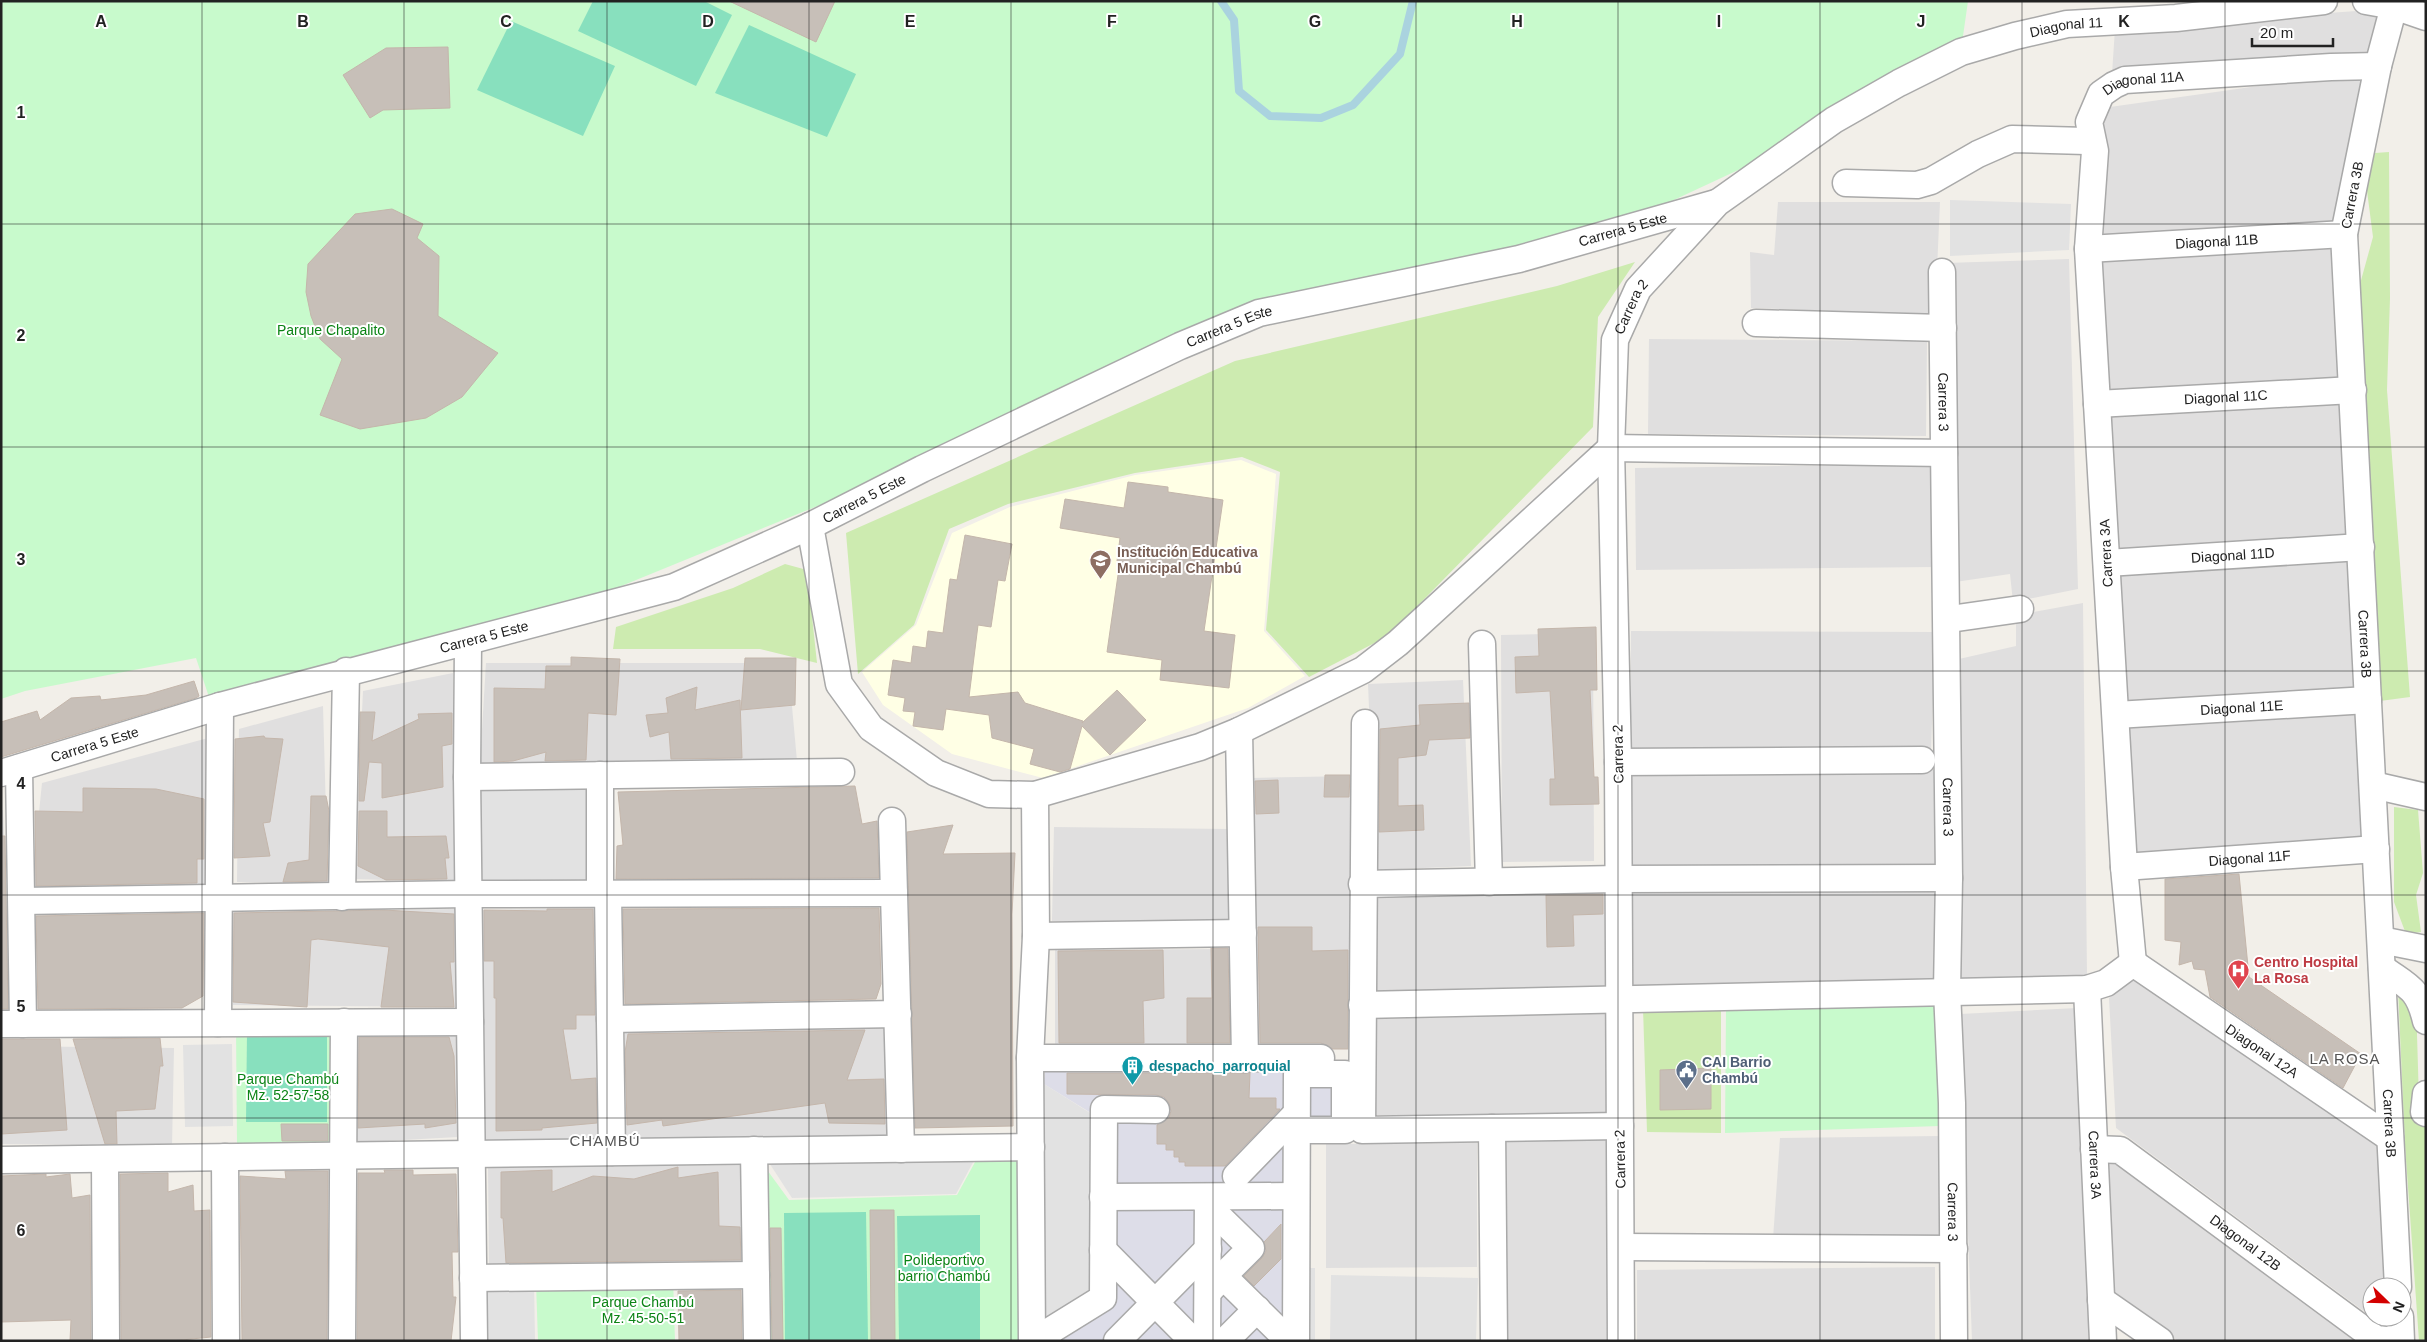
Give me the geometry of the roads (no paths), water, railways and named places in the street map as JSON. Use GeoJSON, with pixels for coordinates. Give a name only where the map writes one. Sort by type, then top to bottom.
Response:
{"type":"FeatureCollection","features":[{"type":"Feature","properties":{"kind":"street","name":"Diagonal 11"},"geometry":{"type":"LineString","coordinates":[[1717,202],[1834,120],[1899,83],[1961,52],[2015,36],[2067,24],[2176,18],[2324,1]]}},
{"type":"Feature","properties":{"kind":"street"},"geometry":{"type":"LineString","coordinates":[[2366,1],[2394,6],[2424,16]]}},
{"type":"Feature","properties":{"kind":"street","name":"Carrera 3B"},"geometry":{"type":"LineString","coordinates":[[2394,6],[2378,66],[2344,234],[2397,1277]]}},
{"type":"Feature","properties":{"kind":"street","name":"Diagonal 11A"},"geometry":{"type":"LineString","coordinates":[[2092,144],[2089,122],[2101,94],[2125,80],[2332,67],[2378,66]]}},
{"type":"Feature","properties":{"kind":"street"},"geometry":{"type":"LineString","coordinates":[[1846,183],[1916,185],[1931,181],[1978,154],[2012,139],[2076,141],[2092,144]]}},
{"type":"Feature","properties":{"kind":"street","name":"Carrera 3A"},"geometry":{"type":"LineString","coordinates":[[2092,144],[2095,151],[2088,249],[2124,867],[2133,964]]}},
{"type":"Feature","properties":{"kind":"street","name":"Carrera 2"},"geometry":{"type":"LineString","coordinates":[[1621,1341],[1618,762],[1610,448],[1615,340],[1638,289],[1717,202]]}},
{"type":"Feature","properties":{"kind":"street","name":"Carrera 5 Este"},"geometry":{"type":"LineString","coordinates":[[10,770],[220,706],[346,671],[468,642],[674,587],[810,526],[922,469],[1180,346],[1259,313],[1519,259],[1717,202]]}},
{"type":"Feature","properties":{"kind":"street","name":"Diagonal 11B"},"geometry":{"type":"LineString","coordinates":[[2088,249],[2344,234]]}},
{"type":"Feature","properties":{"kind":"street","name":"Carrera 3"},"geometry":{"type":"LineString","coordinates":[[1942,272],[1949,878],[1947,991],[1954,1249],[1954,1341]]}},
{"type":"Feature","properties":{"kind":"street"},"geometry":{"type":"LineString","coordinates":[[1756,323],[1943,328]]}},
{"type":"Feature","properties":{"kind":"street","name":"Diagonal 11C"},"geometry":{"type":"LineString","coordinates":[[2097,404],[2353,390]]}},
{"type":"Feature","properties":{"kind":"street"},"geometry":{"type":"LineString","coordinates":[[810,526],[840,684],[871,728],[936,773],[989,794],[1035,795],[1200,747],[1239,731],[1363,670],[1398,643],[1610,448],[1944,453]]}},
{"type":"Feature","properties":{"kind":"street","name":"Diagonal 11D"},"geometry":{"type":"LineString","coordinates":[[2107,563],[2360,547]]}},
{"type":"Feature","properties":{"kind":"street"},"geometry":{"type":"LineString","coordinates":[[1957,618],[2020,609]]}},
{"type":"Feature","properties":{"kind":"street"},"geometry":{"type":"LineString","coordinates":[[468,642],[468,894],[474,1341]]}},
{"type":"Feature","properties":{"kind":"street"},"geometry":{"type":"LineString","coordinates":[[1482,644],[1489,882]]}},
{"type":"Feature","properties":{"kind":"street"},"geometry":{"type":"LineString","coordinates":[[342,897],[346,671]]}},
{"type":"Feature","properties":{"kind":"street","name":"Diagonal 11E"},"geometry":{"type":"LineString","coordinates":[[2116,715],[2368,700]]}},
{"type":"Feature","properties":{"kind":"street"},"geometry":{"type":"LineString","coordinates":[[218,1023],[220,706]]}},
{"type":"Feature","properties":{"kind":"street"},"geometry":{"type":"LineString","coordinates":[[1365,723],[1362,884],[1362,1130],[1620,1126]]}},
{"type":"Feature","properties":{"kind":"street"},"geometry":{"type":"LineString","coordinates":[[1239,731],[1245,1058]]}},
{"type":"Feature","properties":{"kind":"street"},"geometry":{"type":"LineString","coordinates":[[1618,762],[1922,760]]}},
{"type":"Feature","properties":{"kind":"street"},"geometry":{"type":"LineString","coordinates":[[10,770],[22,901],[12,1024],[470,1022]]}},
{"type":"Feature","properties":{"kind":"street"},"geometry":{"type":"LineString","coordinates":[[467,777],[841,772]]}},
{"type":"Feature","properties":{"kind":"street"},"geometry":{"type":"LineString","coordinates":[[600,775],[610,1019],[612,1152]]}},
{"type":"Feature","properties":{"kind":"street"},"geometry":{"type":"LineString","coordinates":[[2372,785],[2426,797]]}},
{"type":"Feature","properties":{"kind":"street"},"geometry":{"type":"LineString","coordinates":[[1032,1341],[1030,1058],[1036,936],[1035,795]]}},
{"type":"Feature","properties":{"kind":"street"},"geometry":{"type":"LineString","coordinates":[[892,821],[901,1149]]}},
{"type":"Feature","properties":{"kind":"street","name":"Diagonal 11F"},"geometry":{"type":"LineString","coordinates":[[2124,867],[2376,850]]}},
{"type":"Feature","properties":{"kind":"street"},"geometry":{"type":"LineString","coordinates":[[1362,884],[1618,879],[1949,878]]}},
{"type":"Feature","properties":{"kind":"street"},"geometry":{"type":"LineString","coordinates":[[22,901],[468,894],[894,893]]}},
{"type":"Feature","properties":{"kind":"street"},"geometry":{"type":"LineString","coordinates":[[1036,936],[1243,933]]}},
{"type":"Feature","properties":{"kind":"street"},"geometry":{"type":"LineString","coordinates":[[2381,940],[2426,949]]}},
{"type":"Feature","properties":{"kind":"street"},"geometry":{"type":"LineString","coordinates":[[1362,1005],[2087,989],[2106,983],[2133,964]]}},
{"type":"Feature","properties":{"kind":"street","name":"Diagonal 12A"},"geometry":{"type":"LineString","coordinates":[[2133,964],[2390,1138]]}},
{"type":"Feature","properties":{"kind":"street"},"geometry":{"type":"LineString","coordinates":[[2382,968],[2416,993],[2421,1001],[2426,1021]]}},
{"type":"Feature","properties":{"kind":"street","name":"Carrera 3A"},"geometry":{"type":"LineString","coordinates":[[2087,989],[2103,1341]]}},
{"type":"Feature","properties":{"kind":"street"},"geometry":{"type":"LineString","coordinates":[[610,1019],[898,1014]]}},
{"type":"Feature","properties":{"kind":"street"},"geometry":{"type":"LineString","coordinates":[[342,1341],[344,1022]]}},
{"type":"Feature","properties":{"kind":"street"},"geometry":{"type":"LineString","coordinates":[[1030,1058],[1362,1058]]}},
{"type":"Feature","properties":{"kind":"street"},"geometry":{"type":"LineString","coordinates":[[2426,1094],[2424,1112],[2426,1113]]}},
{"type":"Feature","properties":{"kind":"street"},"geometry":{"type":"LineString","coordinates":[[1048,1341],[1046,1338],[1048,1332],[1103,1298],[1104,1109],[1156,1110]]}},
{"type":"Feature","properties":{"kind":"street"},"geometry":{"type":"LineString","coordinates":[[1236,1176],[1266,1145],[1296,1122],[1296,1341]]}},
{"type":"Feature","properties":{"kind":"street"},"geometry":{"type":"LineString","coordinates":[[1492,1128],[1494,1341]]}},
{"type":"Feature","properties":{"kind":"street"},"geometry":{"type":"LineString","coordinates":[[1266,1145],[1296,1185]]}},
{"type":"Feature","properties":{"kind":"street"},"geometry":{"type":"LineString","coordinates":[[1,1160],[1031,1147]]}},
{"type":"Feature","properties":{"kind":"street","name":"Diagonal 12B"},"geometry":{"type":"LineString","coordinates":[[2094,1149],[2120,1150],[2376,1338],[2397,1341]]}},
{"type":"Feature","properties":{"kind":"street"},"geometry":{"type":"LineString","coordinates":[[754,1150],[757,1341]]}},
{"type":"Feature","properties":{"kind":"street"},"geometry":{"type":"LineString","coordinates":[[225,1157],[226,1341]]}},
{"type":"Feature","properties":{"kind":"street"},"geometry":{"type":"LineString","coordinates":[[106,1158],[106,1341]]}},
{"type":"Feature","properties":{"kind":"street"},"geometry":{"type":"LineString","coordinates":[[1103,1197],[1208,1201],[1296,1185]]}},
{"type":"Feature","properties":{"kind":"street"},"geometry":{"type":"LineString","coordinates":[[1207,1341],[1215,1284],[1208,1249],[1208,1201]]}},
{"type":"Feature","properties":{"kind":"street"},"geometry":{"type":"LineString","coordinates":[[1208,1201],[1250,1248],[1215,1284]]}},
{"type":"Feature","properties":{"kind":"street"},"geometry":{"type":"LineString","coordinates":[[1621,1247],[1954,1249]]}},
{"type":"Feature","properties":{"kind":"street"},"geometry":{"type":"LineString","coordinates":[[1117,1341],[1208,1249]]}},
{"type":"Feature","properties":{"kind":"street"},"geometry":{"type":"LineString","coordinates":[[1102,1250],[1193,1341]]}},
{"type":"Feature","properties":{"kind":"street"},"geometry":{"type":"LineString","coordinates":[[473,1278],[756,1275]]}},
{"type":"Feature","properties":{"kind":"street"},"geometry":{"type":"LineString","coordinates":[[1215,1284],[1257,1309],[1289,1341]]}},
{"type":"Feature","properties":{"kind":"street"},"geometry":{"type":"LineString","coordinates":[[2101,1300],[2160,1341]]}},
{"type":"Feature","properties":{"kind":"street"},"geometry":{"type":"LineString","coordinates":[[1225,1341],[1257,1309]]}},
{"type":"Feature","properties":{"kind":"street"},"geometry":{"type":"LineString","coordinates":[[2400,1327],[2401,1341]]}},
{"type":"Feature","properties":{"kind":"waterway"},"geometry":{"type":"LineString","coordinates":[[1221,1],[1234,20],[1239,91],[1270,116],[1321,118],[1353,105],[1400,54],[1413,1]]}},
{"type":"Feature","properties":{"kind":"place","name":"Institución Educativa Municipal Chambú"},"geometry":{"type":"Point","coordinates":[1101,579]}},
{"type":"Feature","properties":{"kind":"place","name":"Centro Hospital La Rosa"},"geometry":{"type":"Point","coordinates":[2238,989]}},
{"type":"Feature","properties":{"kind":"place","name":"despacho_parroquial"},"geometry":{"type":"Point","coordinates":[1133,1085]}},
{"type":"Feature","properties":{"kind":"place","name":"CAI Barrio Chambú"},"geometry":{"type":"Point","coordinates":[1686,1089]}},
{"type":"Feature","properties":{"kind":"district","name":"LA ROSA"},"geometry":{"type":"Point","coordinates":[2345,1059]}},
{"type":"Feature","properties":{"kind":"district","name":"CHAMBÚ"},"geometry":{"type":"Point","coordinates":[605,1141]}},
{"type":"Feature","properties":{"kind":"park label","name":"Parque Chapalito"},"geometry":{"type":"Point","coordinates":[331,330]}},
{"type":"Feature","properties":{"kind":"park label","name":"Parque Chambú Mz. 52-57-58"},"geometry":{"type":"Point","coordinates":[288,1088]}},
{"type":"Feature","properties":{"kind":"park label","name":"Polideportivo barrio Chambú"},"geometry":{"type":"Point","coordinates":[944,1268]}},
{"type":"Feature","properties":{"kind":"park label","name":"Parque Chambú Mz. 45-50-51"},"geometry":{"type":"Point","coordinates":[643,1310]}}]}
